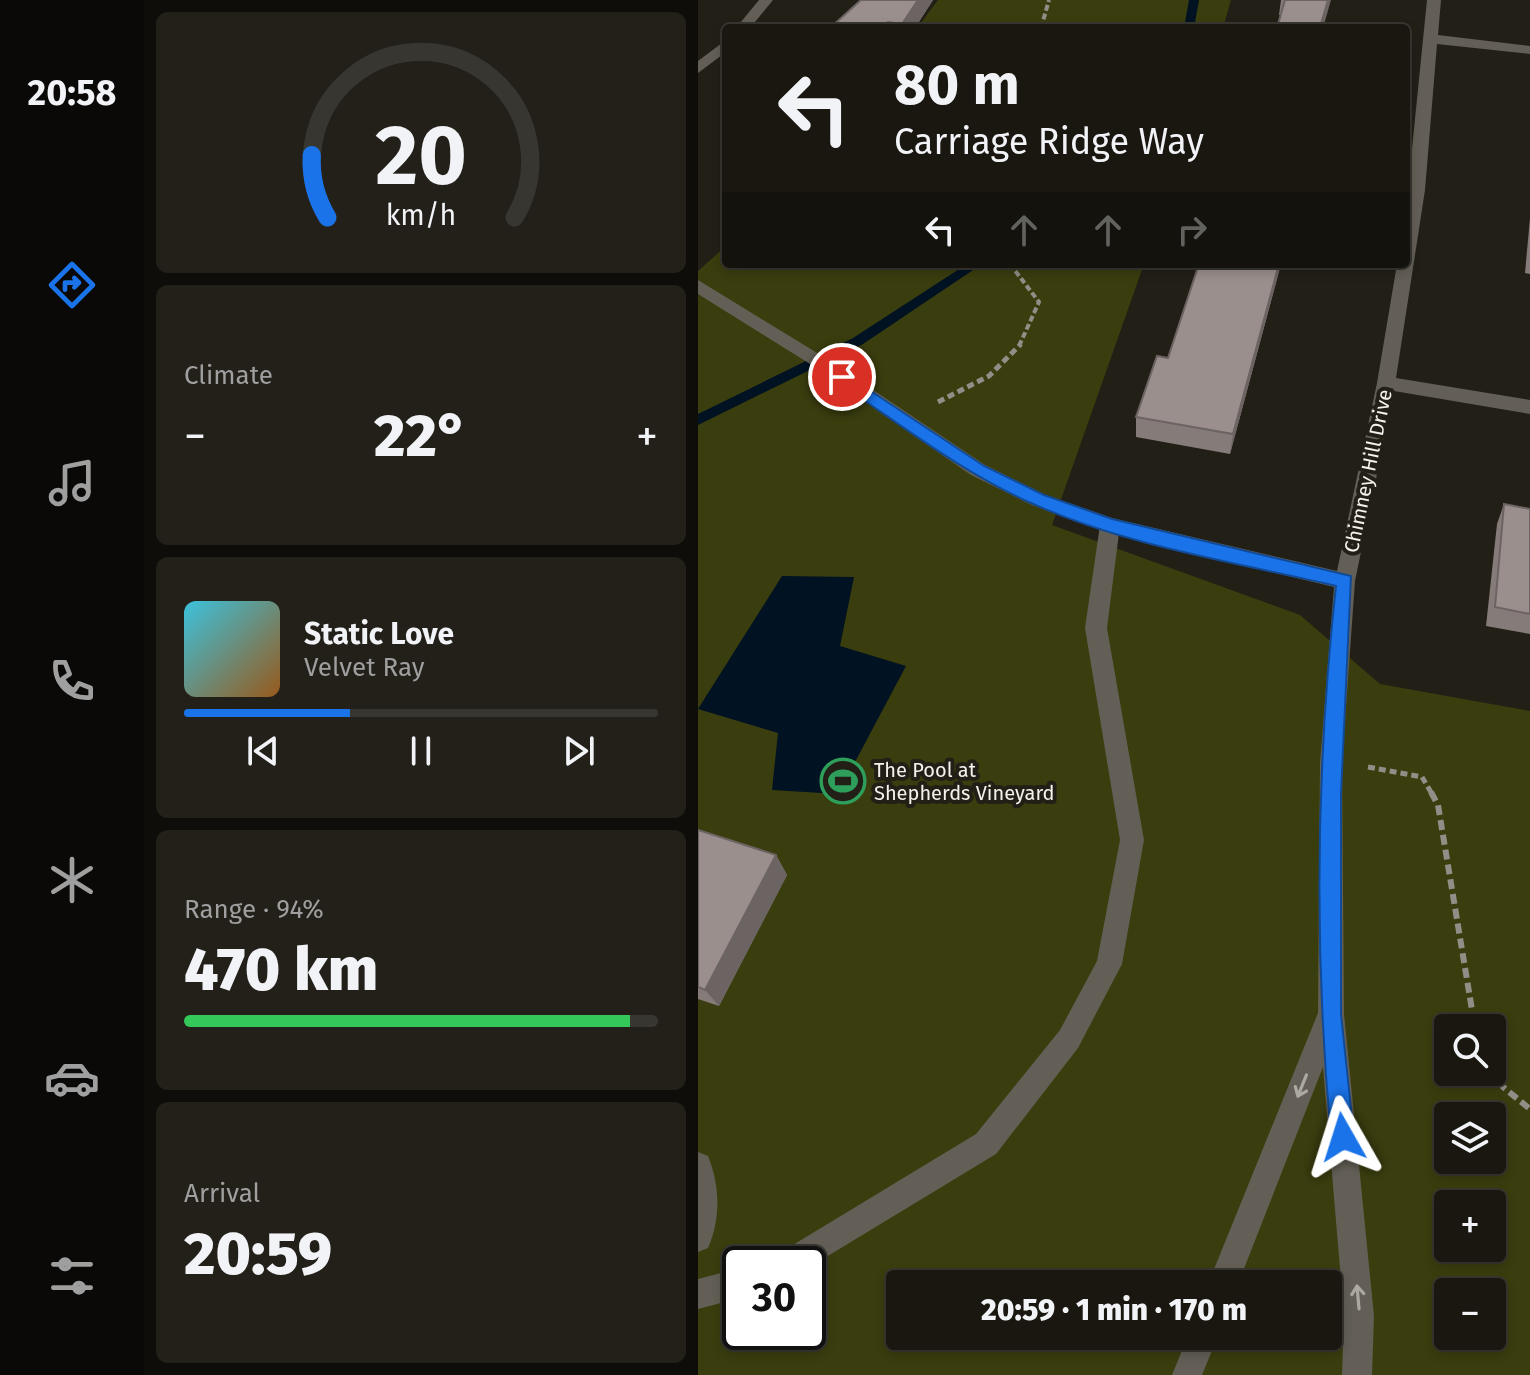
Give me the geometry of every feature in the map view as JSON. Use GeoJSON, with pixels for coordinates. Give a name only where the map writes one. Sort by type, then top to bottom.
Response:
{"type":"FeatureCollection","features":[{"type":"Feature","properties":{"kind":"street"},"geometry":{"type":"LineString","coordinates":[[746,24],[766,0]]}},
{"type":"Feature","properties":{"kind":"street","name":"Chimney Hill Drive"},"geometry":{"type":"LineString","coordinates":[[1410,235],[1434,0]]}},
{"type":"Feature","properties":{"kind":"street"},"geometry":{"type":"LineString","coordinates":[[1431,39],[1530,50]]}},
{"type":"Feature","properties":{"kind":"street"},"geometry":{"type":"LineString","coordinates":[[698,69],[722,48]]}},
{"type":"Feature","properties":{"kind":"street","name":"Chimney Hill Drive"},"geometry":{"type":"LineString","coordinates":[[1357,1375],[1359,1316],[1331,1014],[1331,763],[1345,581],[1386,383],[1405,268]]}},
{"type":"Feature","properties":{"kind":"street"},"geometry":{"type":"LineString","coordinates":[[698,286],[821,363],[978,470],[1039,500],[1110,525],[1345,581]]}},
{"type":"Feature","properties":{"kind":"street"},"geometry":{"type":"LineString","coordinates":[[1386,383],[1530,407]]}},
{"type":"Feature","properties":{"kind":"street"},"geometry":{"type":"LineString","coordinates":[[818,1246],[986,1144],[1069,1039],[1109,964],[1132,840],[1096,628],[1110,525]]}},
{"type":"Feature","properties":{"kind":"street","name":"Chimney Hill Drive"},"geometry":{"type":"LineString","coordinates":[[1229,1270],[1331,1014]]}},
{"type":"Feature","properties":{"kind":"street"},"geometry":{"type":"LineString","coordinates":[[698,1166],[705,1199],[698,1238]]}},
{"type":"Feature","properties":{"kind":"street"},"geometry":{"type":"LineString","coordinates":[[698,1294],[722,1288]]}},
{"type":"Feature","properties":{"kind":"street"},"geometry":{"type":"LineString","coordinates":[[1187,1375],[1197,1350]]}},
{"type":"Feature","properties":{"kind":"path"},"geometry":{"type":"LineString","coordinates":[[1042,24],[1049,0]]}},
{"type":"Feature","properties":{"kind":"path"},"geometry":{"type":"LineString","coordinates":[[930,406],[999,372],[1030,334],[1039,302],[1013,268]]}},
{"type":"Feature","properties":{"kind":"path"},"geometry":{"type":"LineString","coordinates":[[1331,763],[1422,777],[1438,805],[1473,1014]]}},
{"type":"Feature","properties":{"kind":"path"},"geometry":{"type":"LineString","coordinates":[[1502,1086],[1530,1109]]}},
{"type":"Feature","properties":{"kind":"green space"},"geometry":{"type":"Polygon","coordinates":[[[938,0],[1231,0],[1224,24],[920,24],[938,0]]]}},
{"type":"Feature","properties":{"kind":"green space"},"geometry":{"type":"Polygon","coordinates":[[[722,250],[722,268],[1143,268],[1052,525],[1300,615],[1380,684],[1530,711],[1530,1375],[698,1375],[698,271],[722,250]]]}},
{"type":"Feature","properties":{"kind":"water"},"geometry":{"type":"Polygon","coordinates":[[[782,576],[854,577],[840,646],[906,666],[838,794],[772,790],[778,733],[698,709],[782,576]]]}},
{"type":"Feature","properties":{"kind":"building"},"geometry":{"type":"Polygon","coordinates":[[[861,0],[918,0],[902,24],[834,24],[861,0]]]}},
{"type":"Feature","properties":{"kind":"building"},"geometry":{"type":"Polygon","coordinates":[[[1285,0],[1328,0],[1321,24],[1278,24],[1285,0]]]}},
{"type":"Feature","properties":{"kind":"building"},"geometry":{"type":"Polygon","coordinates":[[[1198,268],[1278,268],[1233,434],[1136,417],[1157,356],[1168,358],[1198,268]]]}},
{"type":"Feature","properties":{"kind":"building"},"geometry":{"type":"Polygon","coordinates":[[[1504,504],[1530,509],[1530,614],[1495,607],[1504,504]]]}},
{"type":"Feature","properties":{"kind":"building"},"geometry":{"type":"Polygon","coordinates":[[[698,830],[776,855],[705,990],[698,987],[698,830]]]}},
{"type":"Feature","properties":{"kind":"waterway"},"geometry":{"type":"LineString","coordinates":[[1190,24],[1194,0]]}},
{"type":"Feature","properties":{"kind":"waterway"},"geometry":{"type":"LineString","coordinates":[[698,420],[858,341],[970,268]]}},
{"type":"Feature","properties":{"kind":"place","name":"The Pool at Shepherds Vineyard"},"geometry":{"type":"Point","coordinates":[843,781]}},
{"type":"Feature","properties":{"kind":"route"},"geometry":{"type":"LineString","coordinates":[[842,377],[978,470],[1039,500],[1110,525],[1345,581],[1331,763],[1331,1014],[1343,1137]]}}]}
